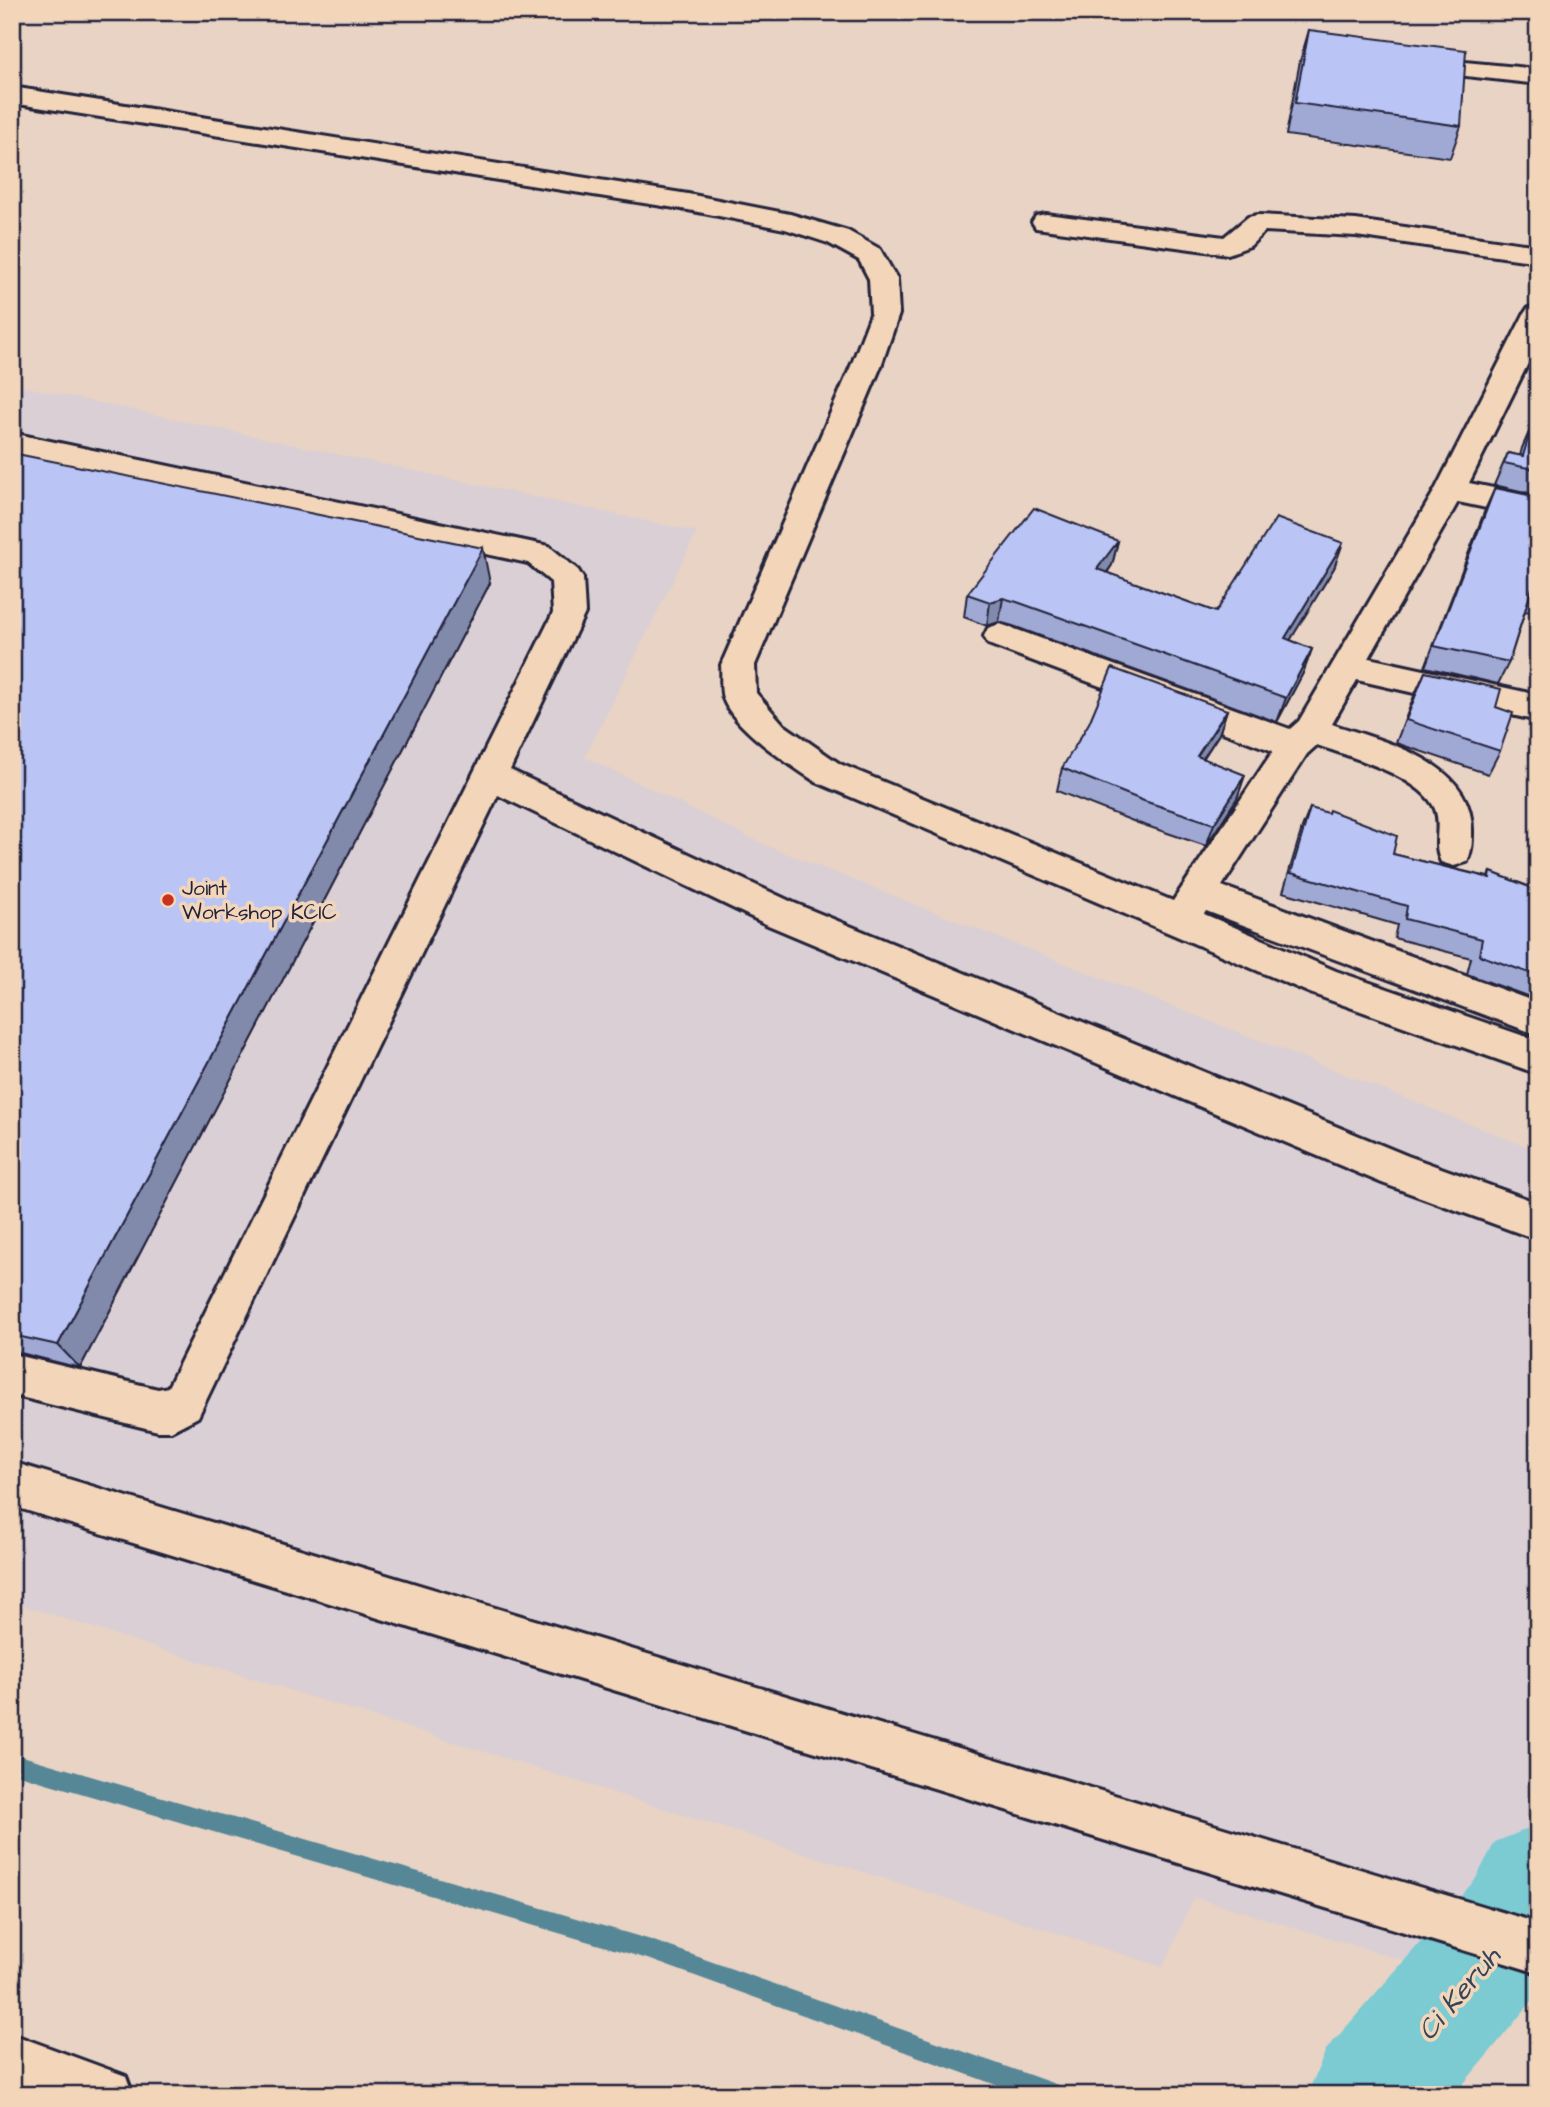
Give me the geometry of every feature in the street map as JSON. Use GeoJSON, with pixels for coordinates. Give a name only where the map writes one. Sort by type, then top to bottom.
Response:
{"type":"FeatureCollection","features":[{"type":"Feature","properties":{"kind":"street"},"geometry":{"type":"LineString","coordinates":[[1392,62],[1538,77]]}},
{"type":"Feature","properties":{"kind":"street"},"geometry":{"type":"LineString","coordinates":[[12,96],[688,202],[790,222],[838,237],[870,255],[883,279],[885,314],[866,366],[738,665],[739,697],[772,734],[828,773],[1189,906],[1538,1019]]}},
{"type":"Feature","properties":{"kind":"street"},"geometry":{"type":"LineString","coordinates":[[1046,222],[1228,246],[1240,240],[1258,223],[1307,223],[1538,254]]}},
{"type":"Feature","properties":{"kind":"street"},"geometry":{"type":"LineString","coordinates":[[1189,906],[1348,666],[1450,489],[1538,314]]}},
{"type":"Feature","properties":{"kind":"street"},"geometry":{"type":"LineString","coordinates":[[12,443],[538,554],[566,578],[569,613],[183,1402],[171,1410],[158,1410],[12,1374]]}},
{"type":"Feature","properties":{"kind":"street"},"geometry":{"type":"LineString","coordinates":[[1450,489],[1538,508]]}},
{"type":"Feature","properties":{"kind":"street"},"geometry":{"type":"LineString","coordinates":[[1000,636],[1303,737],[1380,755],[1433,781],[1450,801],[1455,822],[1454,852]]}},
{"type":"Feature","properties":{"kind":"street"},"geometry":{"type":"LineString","coordinates":[[1348,666],[1538,709]]}},
{"type":"Feature","properties":{"kind":"street"},"geometry":{"type":"LineString","coordinates":[[490,776],[781,914],[1396,1170],[1538,1222]]}},
{"type":"Feature","properties":{"kind":"street"},"geometry":{"type":"LineString","coordinates":[[1189,906],[1323,982],[1538,1058]]}},
{"type":"Feature","properties":{"kind":"street"},"geometry":{"type":"LineString","coordinates":[[12,1483],[1538,1948]]}},
{"type":"Feature","properties":{"kind":"street"},"geometry":{"type":"LineString","coordinates":[[12,2060],[107,2095]]}},
{"type":"Feature","properties":{"kind":"shaded area"},"geometry":{"type":"Polygon","coordinates":[[[12,384],[697,532],[585,757],[765,845],[1538,1151],[1538,2001],[1194,1897],[1163,1967],[12,1602],[12,384]]]}},
{"type":"Feature","properties":{"kind":"building"},"geometry":{"type":"Polygon","coordinates":[[[1309,30],[1466,50],[1461,126],[1295,103],[1309,30]]]}},
{"type":"Feature","properties":{"kind":"building"},"geometry":{"type":"Polygon","coordinates":[[[1532,425],[1538,427],[1538,470],[1504,463],[1508,453],[1523,456],[1532,425]]]}},
{"type":"Feature","properties":{"kind":"building","name":"Joint Workshop KCIC"},"geometry":{"type":"Polygon","coordinates":[[[12,453],[483,548],[58,1345],[12,1335],[12,453]]]}},
{"type":"Feature","properties":{"kind":"building"},"geometry":{"type":"Polygon","coordinates":[[[1495,488],[1538,497],[1538,589],[1532,588],[1509,662],[1434,646],[1495,488]]]}},
{"type":"Feature","properties":{"kind":"building"},"geometry":{"type":"Polygon","coordinates":[[[1034,508],[1118,541],[1097,569],[1216,612],[1276,518],[1343,543],[1285,638],[1312,649],[1286,698],[1017,602],[1003,598],[990,602],[967,594],[1034,508]]]}},
{"type":"Feature","properties":{"kind":"building"},"geometry":{"type":"Polygon","coordinates":[[[1112,668],[1227,710],[1197,756],[1245,775],[1214,824],[1144,801],[1062,768],[1089,723],[1112,668]]]}},
{"type":"Feature","properties":{"kind":"building"},"geometry":{"type":"Polygon","coordinates":[[[1425,672],[1501,689],[1496,707],[1513,713],[1500,751],[1406,720],[1425,672]]]}},
{"type":"Feature","properties":{"kind":"building"},"geometry":{"type":"Polygon","coordinates":[[[1310,808],[1328,813],[1329,810],[1397,836],[1393,854],[1490,878],[1491,872],[1537,890],[1538,888],[1538,976],[1479,955],[1482,939],[1405,919],[1407,906],[1291,873],[1310,808]]]}},
{"type":"Feature","properties":{"kind":"waterway"},"geometry":{"type":"LineString","coordinates":[[12,1763],[651,1950],[1055,2095]]}},
{"type":"Feature","properties":{"kind":"waterway","name":"Ci Keruh"},"geometry":{"type":"LineString","coordinates":[[1371,2095],[1518,1923],[1538,1885]]}},
{"type":"Feature","properties":{"kind":"waterway"},"geometry":{"type":"LineString","coordinates":[[1389,2075],[1405,2095]]}},
{"type":"Feature","properties":{"kind":"place","name":"Joint Workshop KCIC"},"geometry":{"type":"Point","coordinates":[168,900]}}]}
